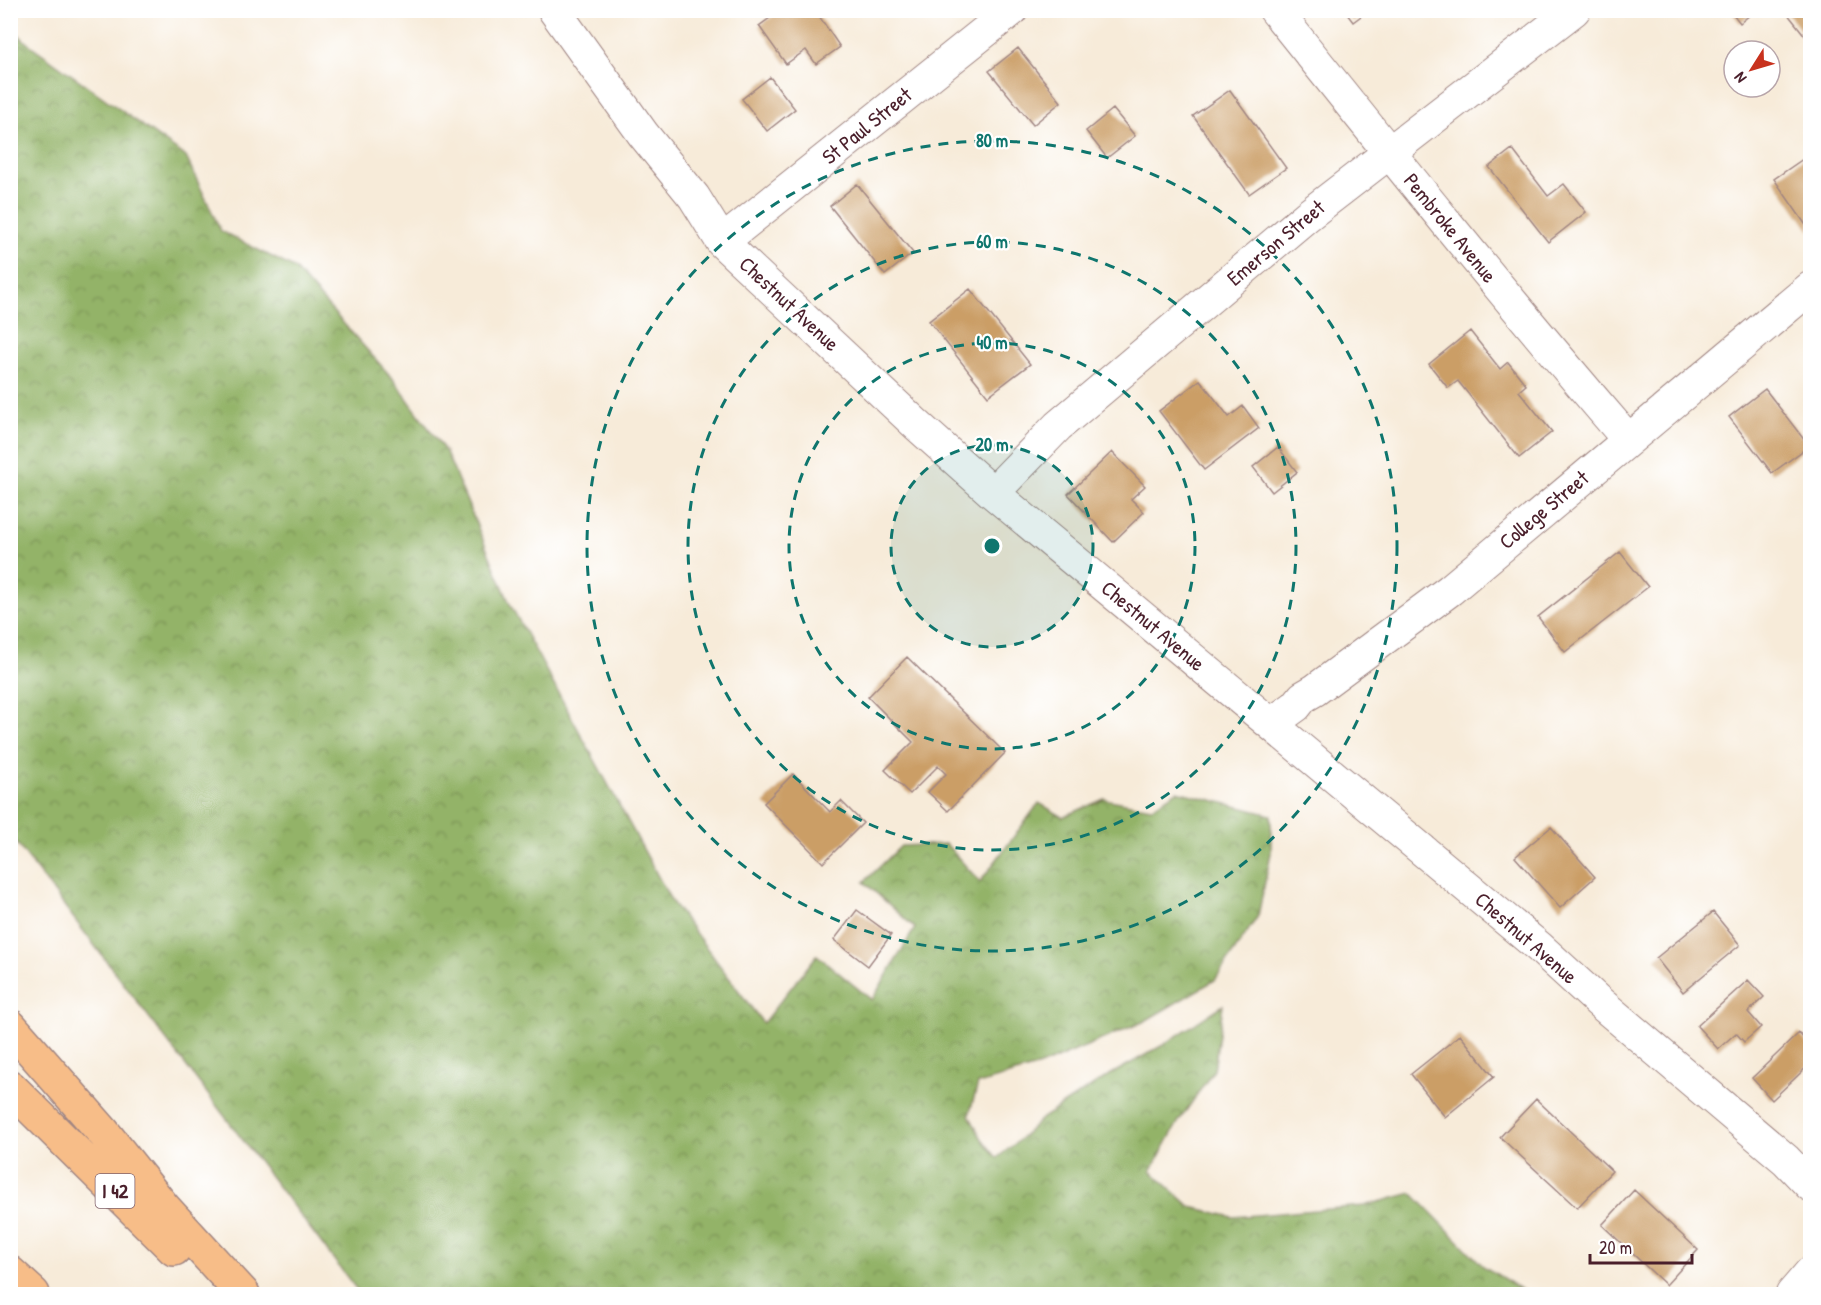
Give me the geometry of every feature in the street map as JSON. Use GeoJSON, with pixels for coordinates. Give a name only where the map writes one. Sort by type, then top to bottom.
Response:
{"type":"FeatureCollection","features":[{"type":"Feature","properties":{"kind":"highway"},"geometry":{"type":"LineString","coordinates":[[10,1026],[104,1133],[164,1208],[243,1294]]}},
{"type":"Feature","properties":{"kind":"highway","name":"I 42"},"geometry":{"type":"LineString","coordinates":[[10,1087],[220,1294]]}},
{"type":"Feature","properties":{"kind":"highway"},"geometry":{"type":"LineString","coordinates":[[10,1273],[33,1294]]}},
{"type":"Feature","properties":{"kind":"street","name":"Chestnut Avenue"},"geometry":{"type":"LineString","coordinates":[[554,10],[643,134],[694,197],[722,242],[917,425],[993,493],[1539,947],[1598,1001],[1786,1160],[1810,1185]]}},
{"type":"Feature","properties":{"kind":"street","name":"St Paul Street"},"geometry":{"type":"LineString","coordinates":[[722,242],[1012,10]]}},
{"type":"Feature","properties":{"kind":"street","name":"Pembroke Avenue"},"geometry":{"type":"LineString","coordinates":[[1275,10],[1527,323],[1624,436],[1625,442]]}},
{"type":"Feature","properties":{"kind":"street","name":"Emerson Street"},"geometry":{"type":"LineString","coordinates":[[993,493],[1058,426],[1307,216],[1574,10]]}},
{"type":"Feature","properties":{"kind":"street","name":"College Street"},"geometry":{"type":"LineString","coordinates":[[1271,724],[1296,706],[1303,697],[1450,590],[1810,288]]}},
{"type":"Feature","properties":{"kind":"street"},"geometry":{"type":"LineString","coordinates":[[1792,1294],[1810,1274]]}},
{"type":"Feature","properties":{"kind":"green space"},"geometry":{"type":"Polygon","coordinates":[[[11,27],[26,42],[186,157],[221,231],[294,268],[394,380],[446,452],[510,604],[672,902],[763,1023],[817,955],[872,1000],[915,928],[864,882],[901,846],[946,844],[980,882],[1039,803],[1063,817],[1104,799],[1151,808],[1177,791],[1271,815],[1271,853],[1258,916],[1215,980],[1145,1021],[1040,1066],[978,1084],[969,1115],[982,1139],[997,1158],[1042,1118],[1108,1076],[1163,1045],[1223,1005],[1214,1070],[1179,1121],[1151,1171],[1191,1207],[1233,1217],[1364,1206],[1412,1193],[1483,1266],[1529,1294],[360,1294],[11,836],[11,27]]]}},
{"type":"Feature","properties":{"kind":"building"},"geometry":{"type":"Polygon","coordinates":[[[781,10],[815,10],[840,47],[816,64],[806,50],[786,64],[759,26],[781,10]]]}},
{"type":"Feature","properties":{"kind":"building"},"geometry":{"type":"Polygon","coordinates":[[[1344,10],[1369,10],[1353,22],[1344,10]]]}},
{"type":"Feature","properties":{"kind":"building"},"geometry":{"type":"Polygon","coordinates":[[[1730,10],[1756,10],[1740,23],[1730,10]]]}},
{"type":"Feature","properties":{"kind":"building"},"geometry":{"type":"Polygon","coordinates":[[[1790,10],[1810,10],[1810,42],[1787,13],[1790,10]]]}},
{"type":"Feature","properties":{"kind":"building"},"geometry":{"type":"Polygon","coordinates":[[[1018,48],[1061,102],[1033,125],[989,71],[1018,48]]]}},
{"type":"Feature","properties":{"kind":"building"},"geometry":{"type":"Polygon","coordinates":[[[770,77],[795,109],[767,131],[742,99],[770,77]]]}},
{"type":"Feature","properties":{"kind":"building"},"geometry":{"type":"Polygon","coordinates":[[[1230,90],[1286,168],[1249,194],[1193,116],[1230,90]]]}},
{"type":"Feature","properties":{"kind":"building"},"geometry":{"type":"Polygon","coordinates":[[[1113,109],[1135,136],[1107,158],[1086,131],[1113,109]]]}},
{"type":"Feature","properties":{"kind":"building"},"geometry":{"type":"Polygon","coordinates":[[[1512,149],[1548,196],[1564,184],[1586,212],[1548,242],[1489,167],[1512,149]]]}},
{"type":"Feature","properties":{"kind":"building"},"geometry":{"type":"Polygon","coordinates":[[[1803,159],[1810,169],[1810,231],[1774,179],[1803,159]]]}},
{"type":"Feature","properties":{"kind":"building"},"geometry":{"type":"Polygon","coordinates":[[[857,184],[913,253],[885,275],[830,206],[857,184]]]}},
{"type":"Feature","properties":{"kind":"building"},"geometry":{"type":"Polygon","coordinates":[[[970,289],[1030,364],[988,396],[929,321],[970,289]]]}},
{"type":"Feature","properties":{"kind":"building"},"geometry":{"type":"Polygon","coordinates":[[[1470,331],[1500,369],[1508,362],[1526,385],[1519,391],[1552,432],[1519,458],[1458,381],[1448,388],[1429,364],[1470,331]]]}},
{"type":"Feature","properties":{"kind":"building"},"geometry":{"type":"Polygon","coordinates":[[[1200,380],[1229,417],[1243,406],[1259,428],[1204,470],[1159,411],[1200,380]]]}},
{"type":"Feature","properties":{"kind":"building"},"geometry":{"type":"Polygon","coordinates":[[[1765,389],[1809,446],[1772,473],[1729,417],[1765,389]]]}},
{"type":"Feature","properties":{"kind":"building"},"geometry":{"type":"Polygon","coordinates":[[[1278,447],[1297,472],[1272,492],[1253,467],[1278,447]]]}},
{"type":"Feature","properties":{"kind":"building"},"geometry":{"type":"Polygon","coordinates":[[[1112,452],[1145,486],[1131,499],[1144,512],[1113,542],[1068,494],[1112,452]]]}},
{"type":"Feature","properties":{"kind":"building"},"geometry":{"type":"Polygon","coordinates":[[[1620,552],[1648,587],[1565,652],[1538,617],[1620,552]]]}},
{"type":"Feature","properties":{"kind":"building"},"geometry":{"type":"Polygon","coordinates":[[[907,657],[1005,753],[948,811],[928,792],[946,774],[938,766],[910,794],[885,770],[913,742],[868,697],[907,657]]]}},
{"type":"Feature","properties":{"kind":"building"},"geometry":{"type":"Polygon","coordinates":[[[793,774],[830,812],[841,801],[863,823],[823,863],[764,803],[793,774]]]}},
{"type":"Feature","properties":{"kind":"building"},"geometry":{"type":"Polygon","coordinates":[[[1551,827],[1595,877],[1560,908],[1515,857],[1551,827]]]}},
{"type":"Feature","properties":{"kind":"building"},"geometry":{"type":"Polygon","coordinates":[[[857,910],[891,935],[868,966],[834,940],[857,910]]]}},
{"type":"Feature","properties":{"kind":"building"},"geometry":{"type":"Polygon","coordinates":[[[1713,912],[1740,945],[1683,992],[1656,958],[1713,912]]]}},
{"type":"Feature","properties":{"kind":"building"},"geometry":{"type":"Polygon","coordinates":[[[1748,980],[1764,997],[1748,1012],[1761,1027],[1744,1042],[1736,1033],[1718,1049],[1697,1026],[1748,980]]]}},
{"type":"Feature","properties":{"kind":"building"},"geometry":{"type":"Polygon","coordinates":[[[1799,1033],[1810,1046],[1810,1064],[1772,1100],[1752,1078],[1799,1033]]]}},
{"type":"Feature","properties":{"kind":"building"},"geometry":{"type":"Polygon","coordinates":[[[1460,1035],[1494,1077],[1445,1117],[1411,1074],[1460,1035]]]}},
{"type":"Feature","properties":{"kind":"building"},"geometry":{"type":"Polygon","coordinates":[[[1536,1099],[1612,1171],[1577,1208],[1500,1137],[1536,1099]]]}},
{"type":"Feature","properties":{"kind":"building"},"geometry":{"type":"Polygon","coordinates":[[[1634,1190],[1698,1250],[1666,1285],[1602,1225],[1634,1190]]]}}]}
